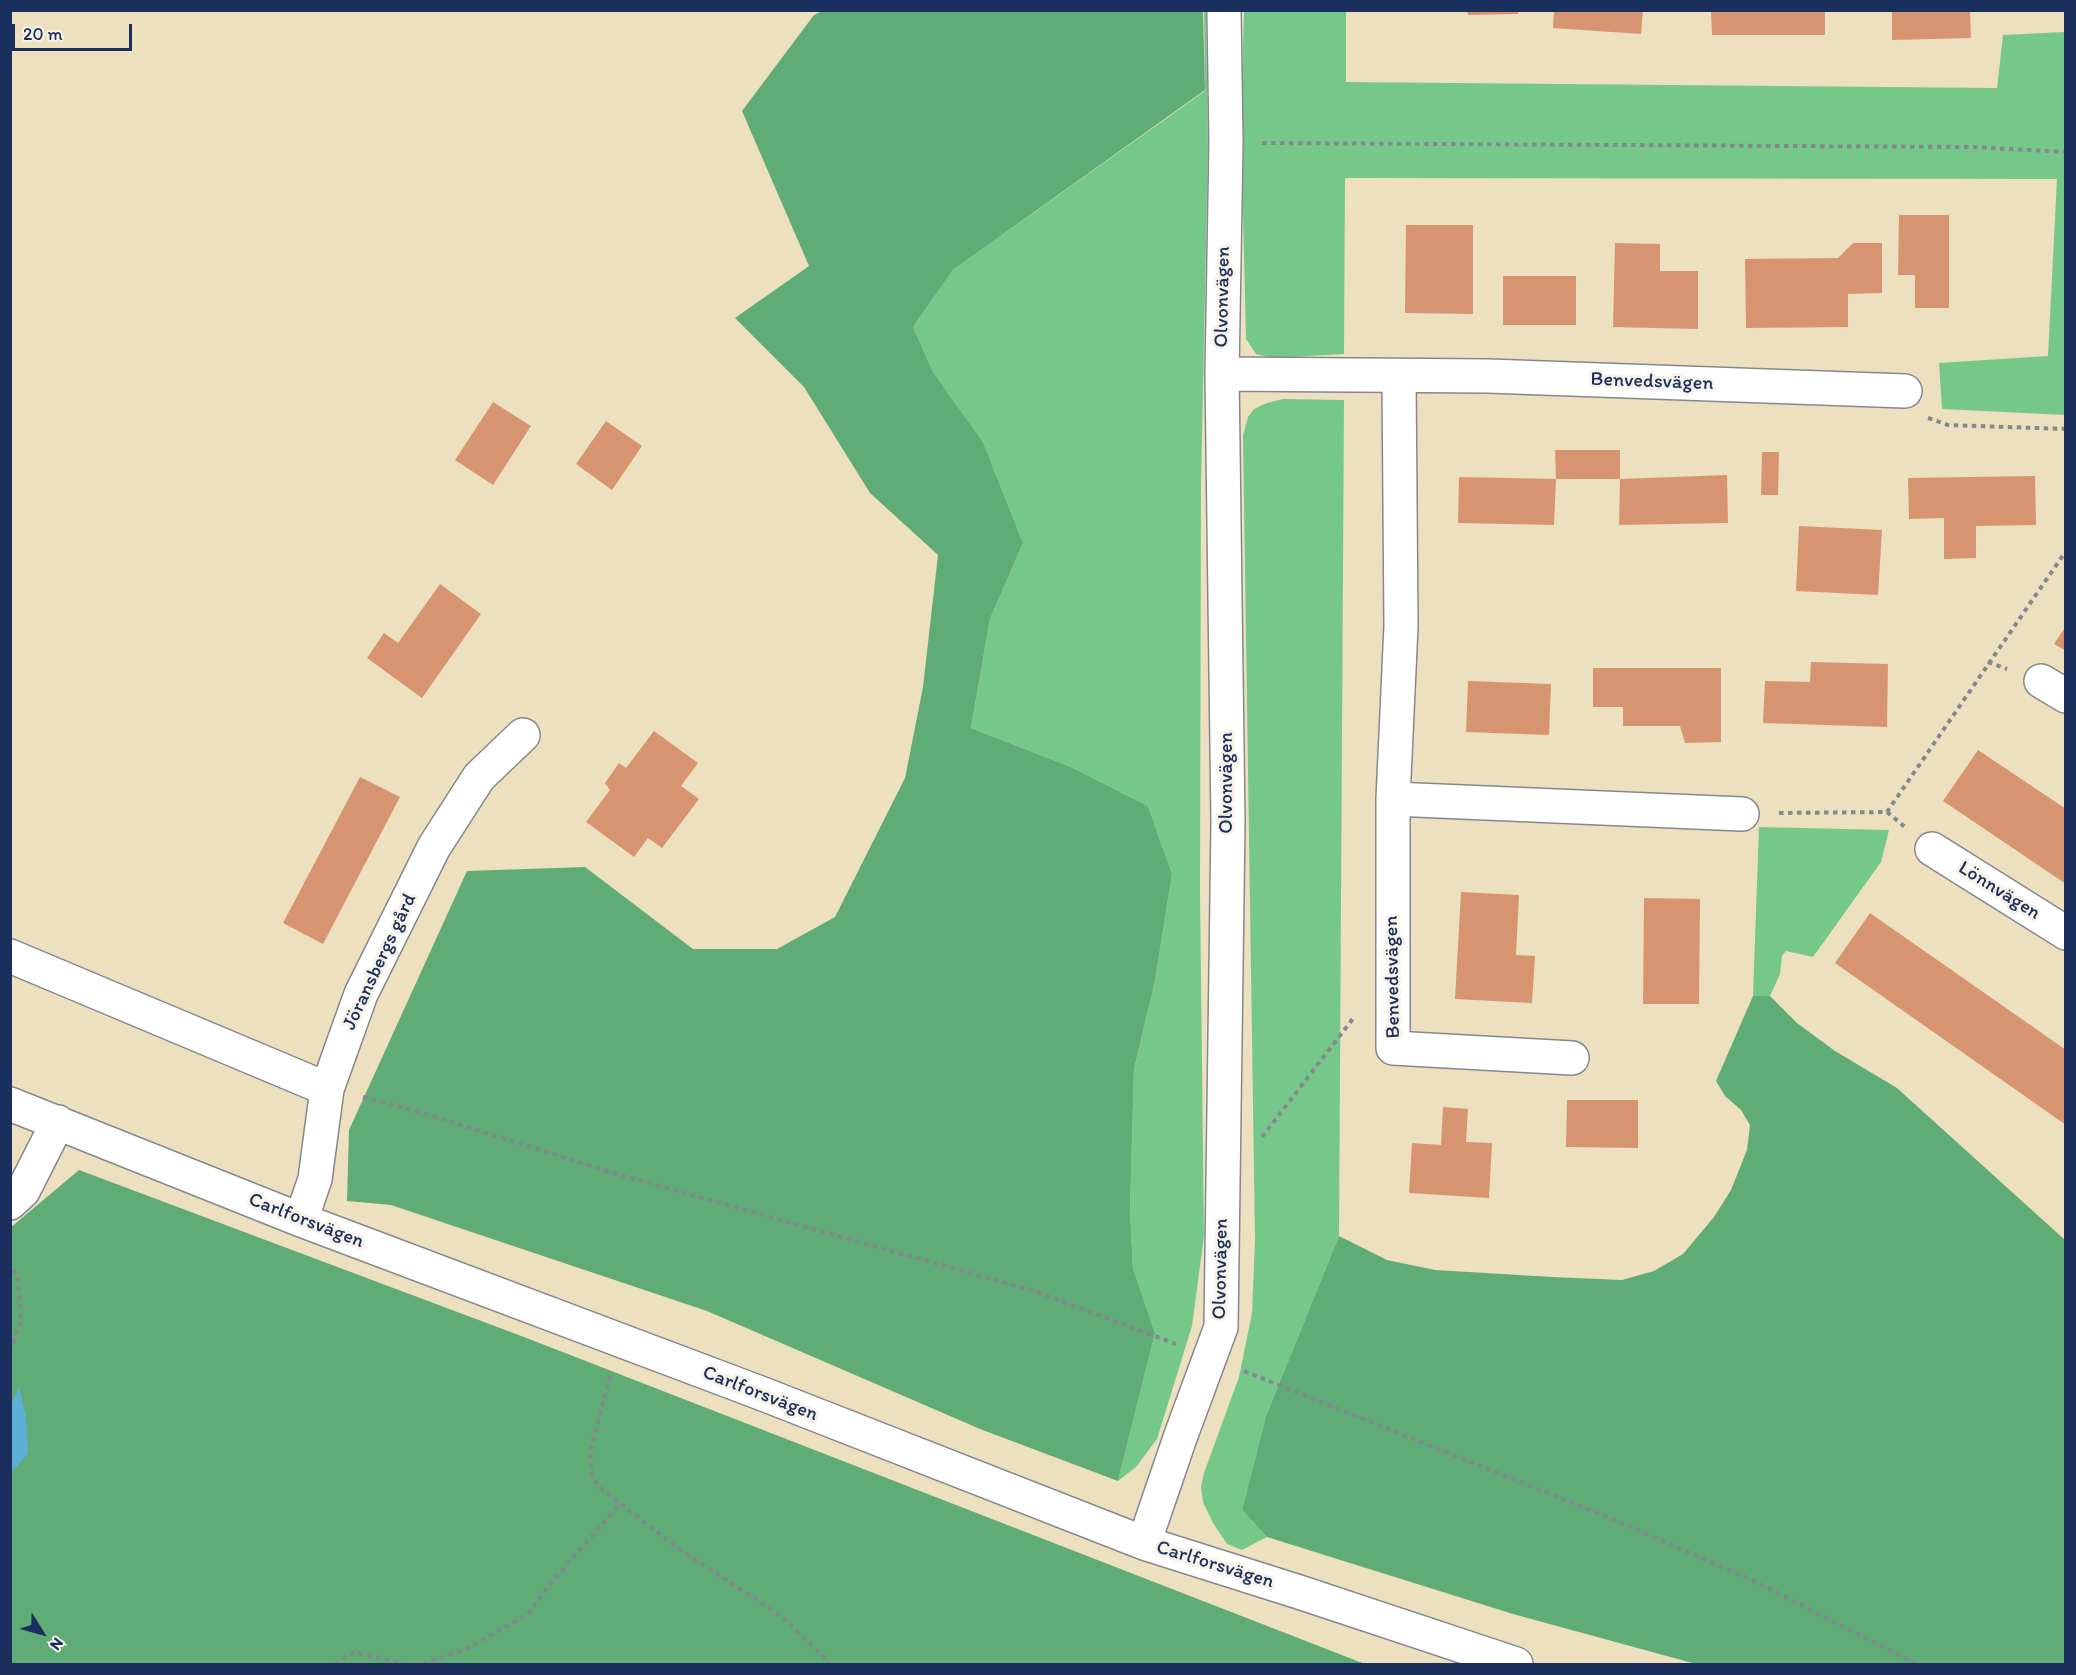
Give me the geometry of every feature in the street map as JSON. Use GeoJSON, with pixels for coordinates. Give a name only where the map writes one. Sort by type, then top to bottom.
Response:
{"type":"FeatureCollection","features":[{"type":"Feature","properties":{"kind":"street","name":"Olvonvägen"},"geometry":{"type":"LineString","coordinates":[[1144,1543],[1180,1435],[1221,1327],[1228,822],[1222,374],[1226,143],[1224,10]]}},
{"type":"Feature","properties":{"kind":"street","name":"Benvedsvägen"},"geometry":{"type":"LineString","coordinates":[[1222,374],[1488,376],[1905,391]]}},
{"type":"Feature","properties":{"kind":"street","name":"Benvedsvägen"},"geometry":{"type":"LineString","coordinates":[[1399,376],[1401,626],[1393,799],[1393,1048],[1572,1058]]}},
{"type":"Feature","properties":{"kind":"street","name":"Jöransbergs gård"},"geometry":{"type":"LineString","coordinates":[[301,1220],[315,1179],[339,1091],[361,994],[434,847],[479,777],[523,735]]}},
{"type":"Feature","properties":{"kind":"street"},"geometry":{"type":"LineString","coordinates":[[1393,799],[1742,814]]}},
{"type":"Feature","properties":{"kind":"street","name":"Lönnvägen"},"geometry":{"type":"LineString","coordinates":[[1932,849],[2066,933]]}},
{"type":"Feature","properties":{"kind":"street"},"geometry":{"type":"LineString","coordinates":[[10,956],[339,1091]]}},
{"type":"Feature","properties":{"kind":"street","name":"Carlforsvägen"},"geometry":{"type":"LineString","coordinates":[[18,1106],[301,1220],[1144,1543],[1516,1665]]}},
{"type":"Feature","properties":{"kind":"street"},"geometry":{"type":"LineString","coordinates":[[10,1203],[23,1191],[58,1122]]}},
{"type":"Feature","properties":{"kind":"path"},"geometry":{"type":"LineString","coordinates":[[1226,143],[1974,147],[2066,152]]}},
{"type":"Feature","properties":{"kind":"path"},"geometry":{"type":"LineString","coordinates":[[1905,391],[1914,407],[1936,423],[2066,429]]}},
{"type":"Feature","properties":{"kind":"path"},"geometry":{"type":"LineString","coordinates":[[10,439],[10,453]]}},
{"type":"Feature","properties":{"kind":"path"},"geometry":{"type":"LineString","coordinates":[[1742,814],[1887,812],[2066,551]]}},
{"type":"Feature","properties":{"kind":"path"},"geometry":{"type":"LineString","coordinates":[[1224,1159],[1258,1143],[1364,1004],[1392,994]]}},
{"type":"Feature","properties":{"kind":"path"},"geometry":{"type":"LineString","coordinates":[[339,1091],[416,1111],[617,1174],[1034,1291],[1112,1319],[1346,1410],[1621,1522],[1750,1579],[1917,1665]]}},
{"type":"Feature","properties":{"kind":"path"},"geometry":{"type":"LineString","coordinates":[[10,1261],[18,1280],[21,1320],[10,1353]]}},
{"type":"Feature","properties":{"kind":"path"},"geometry":{"type":"LineString","coordinates":[[620,1341],[590,1452],[592,1477],[598,1486],[676,1547],[780,1615],[829,1665]]}},
{"type":"Feature","properties":{"kind":"path"},"geometry":{"type":"LineString","coordinates":[[423,1665],[466,1649],[528,1614],[551,1583],[620,1504]]}},
{"type":"Feature","properties":{"kind":"path"},"geometry":{"type":"LineString","coordinates":[[335,1665],[354,1653],[404,1665]]}},
{"type":"Feature","properties":{"kind":"green space"},"geometry":{"type":"Polygon","coordinates":[[[822,11],[1203,11],[1205,90],[953,270],[913,327],[933,372],[983,442],[1023,543],[990,619],[971,728],[1071,767],[1148,806],[1172,874],[1155,981],[1134,1069],[1130,1209],[1133,1269],[1155,1333],[1118,1481],[980,1429],[707,1311],[391,1205],[347,1201],[349,1130],[467,871],[585,867],[693,949],[777,949],[835,917],[905,778],[923,687],[938,555],[870,493],[804,387],[735,318],[809,266],[742,111],[814,15],[822,11]]]}},
{"type":"Feature","properties":{"kind":"green space"},"geometry":{"type":"Polygon","coordinates":[[[1204,11],[1206,11],[1208,148],[1201,485],[1200,892],[1204,1236],[1192,1326],[1157,1439],[1136,1467],[1118,1481],[1155,1333],[1133,1269],[1130,1209],[1134,1069],[1155,981],[1172,874],[1148,806],[1071,767],[971,728],[990,619],[1023,543],[983,442],[933,372],[913,327],[953,270],[1205,91],[1204,11]]]}},
{"type":"Feature","properties":{"kind":"green space"},"geometry":{"type":"Polygon","coordinates":[[[1244,11],[1346,11],[1346,82],[1997,88],[2003,35],[2065,32],[2065,415],[1942,409],[1939,363],[2048,356],[2057,179],[1345,178],[1344,354],[1273,358],[1256,354],[1246,339],[1241,129],[1244,11]]]}},
{"type":"Feature","properties":{"kind":"green space"},"geometry":{"type":"Polygon","coordinates":[[[1283,399],[1344,400],[1339,1236],[1266,1416],[1242,1510],[1267,1537],[1242,1550],[1227,1544],[1213,1523],[1203,1502],[1201,1487],[1239,1377],[1252,1313],[1255,1240],[1243,435],[1248,417],[1254,409],[1283,399]]]}},
{"type":"Feature","properties":{"kind":"green space"},"geometry":{"type":"Polygon","coordinates":[[[1759,827],[1889,830],[1881,862],[1813,957],[1786,951],[1782,956],[1780,974],[1770,996],[1753,996],[1759,827]]]}},
{"type":"Feature","properties":{"kind":"green space"},"geometry":{"type":"Polygon","coordinates":[[[1753,996],[1770,996],[1797,1023],[1835,1051],[1897,1088],[2065,1240],[2065,1664],[1696,1664],[1513,1614],[1267,1537],[1242,1510],[1266,1416],[1339,1236],[1387,1260],[1435,1270],[1552,1277],[1622,1280],[1654,1271],[1683,1254],[1714,1217],[1731,1190],[1747,1150],[1750,1125],[1741,1110],[1725,1096],[1716,1081],[1753,996]]]}},
{"type":"Feature","properties":{"kind":"green space"},"geometry":{"type":"Polygon","coordinates":[[[79,1170],[524,1337],[1365,1664],[11,1664],[10,1228],[79,1170]]]}},
{"type":"Feature","properties":{"kind":"water"},"geometry":{"type":"Polygon","coordinates":[[[19,1388],[26,1416],[28,1453],[11,1473],[11,1404],[19,1388]]]}},
{"type":"Feature","properties":{"kind":"building"},"geometry":{"type":"Polygon","coordinates":[[[1467,10],[1518,10],[1518,14],[1468,15],[1467,10]]]}},
{"type":"Feature","properties":{"kind":"building"},"geometry":{"type":"Polygon","coordinates":[[[1554,10],[1643,10],[1641,34],[1553,28],[1554,10]]]}},
{"type":"Feature","properties":{"kind":"building"},"geometry":{"type":"Polygon","coordinates":[[[1711,10],[1825,10],[1825,35],[1712,35],[1711,10]]]}},
{"type":"Feature","properties":{"kind":"building"},"geometry":{"type":"Polygon","coordinates":[[[1892,10],[1970,10],[1971,38],[1892,40],[1892,10]]]}},
{"type":"Feature","properties":{"kind":"building"},"geometry":{"type":"Polygon","coordinates":[[[1899,215],[1949,215],[1949,308],[1915,308],[1915,275],[1898,275],[1899,215]]]}},
{"type":"Feature","properties":{"kind":"building"},"geometry":{"type":"Polygon","coordinates":[[[1406,225],[1473,225],[1473,314],[1405,313],[1406,225]]]}},
{"type":"Feature","properties":{"kind":"building"},"geometry":{"type":"Polygon","coordinates":[[[1615,243],[1660,244],[1660,271],[1698,271],[1698,329],[1613,327],[1615,243]]]}},
{"type":"Feature","properties":{"kind":"building"},"geometry":{"type":"Polygon","coordinates":[[[1853,243],[1882,243],[1882,293],[1848,294],[1848,327],[1746,328],[1745,259],[1838,258],[1853,243]]]}},
{"type":"Feature","properties":{"kind":"building"},"geometry":{"type":"Polygon","coordinates":[[[1503,276],[1576,276],[1576,325],[1503,325],[1503,276]]]}},
{"type":"Feature","properties":{"kind":"building"},"geometry":{"type":"Polygon","coordinates":[[[493,402],[531,426],[493,485],[455,460],[493,402]]]}},
{"type":"Feature","properties":{"kind":"building"},"geometry":{"type":"Polygon","coordinates":[[[606,421],[642,446],[612,490],[576,464],[606,421]]]}},
{"type":"Feature","properties":{"kind":"building"},"geometry":{"type":"Polygon","coordinates":[[[1555,450],[1620,450],[1620,479],[1556,479],[1555,450]]]}},
{"type":"Feature","properties":{"kind":"building"},"geometry":{"type":"Polygon","coordinates":[[[1762,452],[1779,452],[1778,495],[1761,495],[1762,452]]]}},
{"type":"Feature","properties":{"kind":"building"},"geometry":{"type":"Polygon","coordinates":[[[1727,475],[1728,523],[1619,525],[1620,479],[1727,475]]]}},
{"type":"Feature","properties":{"kind":"building"},"geometry":{"type":"Polygon","coordinates":[[[2035,476],[2036,525],[1976,526],[1976,558],[1944,559],[1944,518],[1909,519],[1908,478],[2035,476]]]}},
{"type":"Feature","properties":{"kind":"building"},"geometry":{"type":"Polygon","coordinates":[[[1459,477],[1556,479],[1554,525],[1458,523],[1459,477]]]}},
{"type":"Feature","properties":{"kind":"building"},"geometry":{"type":"Polygon","coordinates":[[[1799,526],[1882,530],[1878,595],[1796,591],[1799,526]]]}},
{"type":"Feature","properties":{"kind":"building"},"geometry":{"type":"Polygon","coordinates":[[[440,584],[481,614],[422,698],[367,658],[384,633],[398,643],[440,584]]]}},
{"type":"Feature","properties":{"kind":"building"},"geometry":{"type":"Polygon","coordinates":[[[2066,626],[2066,651],[2054,644],[2066,626]]]}},
{"type":"Feature","properties":{"kind":"building"},"geometry":{"type":"Polygon","coordinates":[[[1811,662],[1888,664],[1887,727],[1763,723],[1765,681],[1810,682],[1811,662]]]}},
{"type":"Feature","properties":{"kind":"building"},"geometry":{"type":"Polygon","coordinates":[[[1593,668],[1721,668],[1721,742],[1685,743],[1680,726],[1623,726],[1623,707],[1593,707],[1593,668]]]}},
{"type":"Feature","properties":{"kind":"building"},"geometry":{"type":"Polygon","coordinates":[[[1468,681],[1551,684],[1549,735],[1466,732],[1468,681]]]}},
{"type":"Feature","properties":{"kind":"building"},"geometry":{"type":"Polygon","coordinates":[[[654,731],[698,763],[681,786],[699,799],[662,848],[648,838],[634,857],[586,822],[610,790],[605,783],[619,763],[626,768],[654,731]]]}},
{"type":"Feature","properties":{"kind":"building"},"geometry":{"type":"Polygon","coordinates":[[[1978,750],[2066,809],[2066,884],[1943,801],[1978,750]]]}},
{"type":"Feature","properties":{"kind":"building"},"geometry":{"type":"Polygon","coordinates":[[[360,777],[400,797],[323,944],[283,923],[360,777]]]}},
{"type":"Feature","properties":{"kind":"building"},"geometry":{"type":"Polygon","coordinates":[[[1461,892],[1519,895],[1516,955],[1535,956],[1532,1003],[1455,999],[1461,892]]]}},
{"type":"Feature","properties":{"kind":"building"},"geometry":{"type":"Polygon","coordinates":[[[1644,898],[1700,899],[1699,1004],[1643,1004],[1644,898]]]}},
{"type":"Feature","properties":{"kind":"building"},"geometry":{"type":"Polygon","coordinates":[[[1870,913],[2066,1050],[2066,1125],[1835,963],[1870,913]]]}},
{"type":"Feature","properties":{"kind":"building"},"geometry":{"type":"Polygon","coordinates":[[[1567,1100],[1638,1100],[1638,1148],[1566,1147],[1567,1100]]]}},
{"type":"Feature","properties":{"kind":"building"},"geometry":{"type":"Polygon","coordinates":[[[1443,1107],[1468,1109],[1466,1142],[1492,1143],[1489,1198],[1409,1193],[1412,1143],[1441,1145],[1443,1107]]]}}]}
